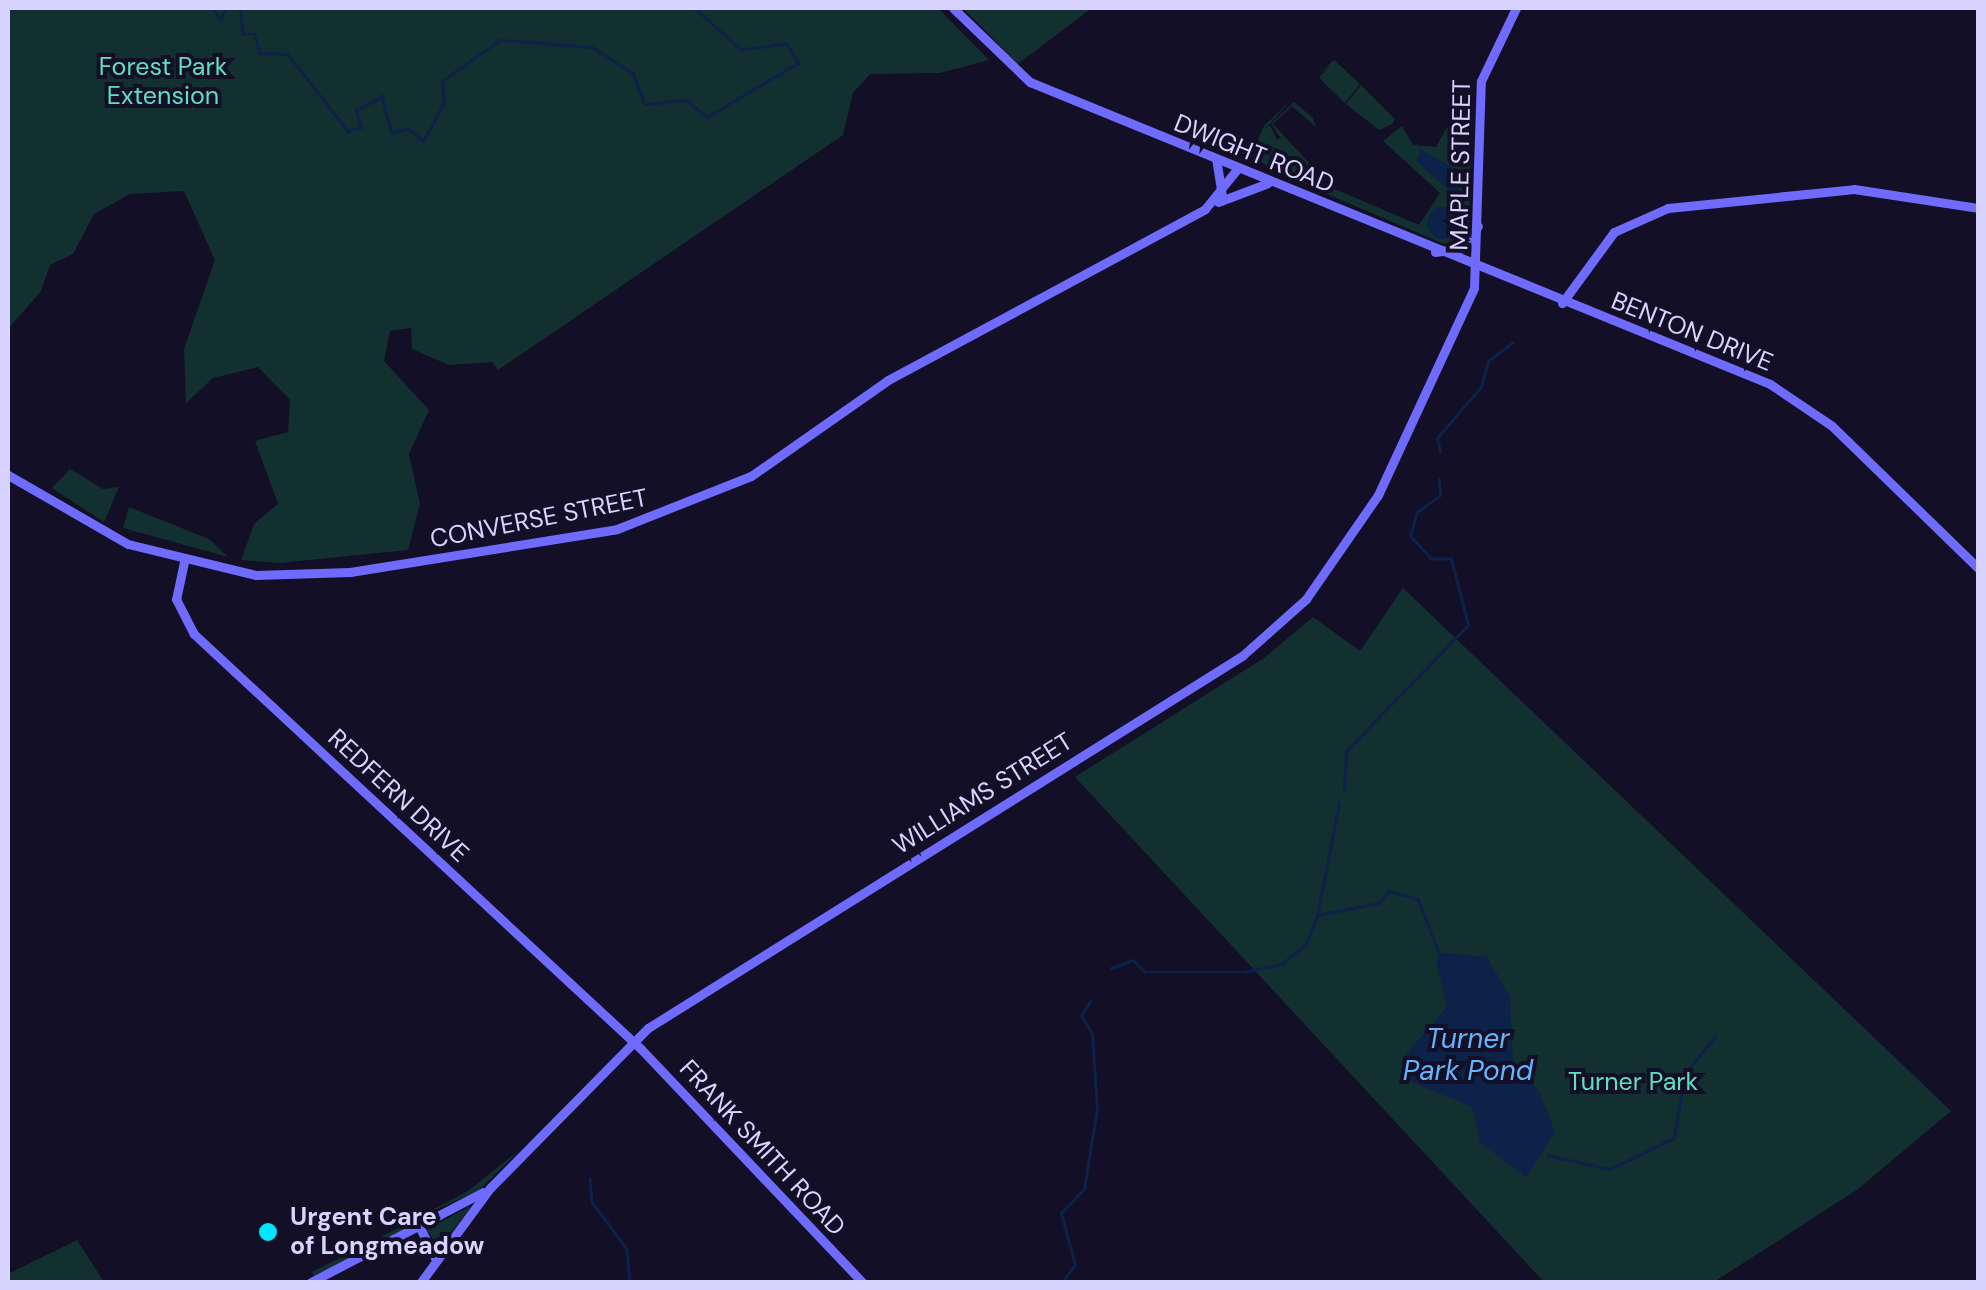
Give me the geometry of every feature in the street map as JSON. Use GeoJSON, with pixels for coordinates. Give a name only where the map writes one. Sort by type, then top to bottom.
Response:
{"type":"FeatureCollection","features":[{"type":"Feature","properties":{"kind":"main road","name":"DWIGHT ROAD"},"geometry":{"type":"LineString","coordinates":[[953,8],[1020,77],[1562,304]]}},
{"type":"Feature","properties":{"kind":"main road","name":"MAPLE STREET"},"geometry":{"type":"LineString","coordinates":[[1479,272],[1481,81],[1516,8]]}},
{"type":"Feature","properties":{"kind":"main road"},"geometry":{"type":"LineString","coordinates":[[1216,158],[1222,194]]}},
{"type":"Feature","properties":{"kind":"main road","name":"CONVERSE STREET"},"geometry":{"type":"LineString","coordinates":[[8,475],[111,536],[184,562],[334,574],[658,517],[742,481],[888,380],[1213,204],[1238,168]]}},
{"type":"Feature","properties":{"kind":"main road"},"geometry":{"type":"LineString","coordinates":[[1213,204],[1271,183]]}},
{"type":"Feature","properties":{"kind":"main road"},"geometry":{"type":"LineString","coordinates":[[1562,304],[1614,232],[1668,208],[1854,188],[1978,208]]}},
{"type":"Feature","properties":{"kind":"main road"},"geometry":{"type":"LineString","coordinates":[[1432,252],[1462,248],[1480,224]]}},
{"type":"Feature","properties":{"kind":"main road","name":"WILLIAMS STREET"},"geometry":{"type":"LineString","coordinates":[[421,1282],[490,1188],[632,1042],[1276,630],[1378,495],[1479,272]]}},
{"type":"Feature","properties":{"kind":"main road","name":"BENTON DRIVE"},"geometry":{"type":"LineString","coordinates":[[1562,304],[1787,394],[1978,568]]}},
{"type":"Feature","properties":{"kind":"main road","name":"REDFERN DRIVE"},"geometry":{"type":"LineString","coordinates":[[184,562],[176,599],[194,634],[632,1042]]}},
{"type":"Feature","properties":{"kind":"main road","name":"FRANK SMITH ROAD"},"geometry":{"type":"LineString","coordinates":[[632,1042],[862,1282]]}},
{"type":"Feature","properties":{"kind":"main road"},"geometry":{"type":"LineString","coordinates":[[312,1282],[490,1188]]}},
{"type":"Feature","properties":{"kind":"main road"},"geometry":{"type":"LineString","coordinates":[[420,1228],[436,1259]]}},
{"type":"Feature","properties":{"kind":"green space","name":"Forest Park Extension"},"geometry":{"type":"Polygon","coordinates":[[[8,8],[938,8],[989,60],[940,73],[870,74],[853,93],[843,135],[498,370],[492,362],[449,365],[412,349],[411,328],[390,331],[384,361],[429,410],[409,454],[420,504],[408,550],[279,563],[241,560],[254,524],[278,504],[255,441],[288,432],[290,400],[258,367],[213,378],[186,403],[184,349],[215,260],[184,191],[130,194],[94,214],[73,254],[50,265],[41,291],[8,329],[8,8]]]}},
{"type":"Feature","properties":{"kind":"green space"},"geometry":{"type":"Polygon","coordinates":[[[963,8],[1092,8],[1018,64],[963,8]]]}},
{"type":"Feature","properties":{"kind":"green space"},"geometry":{"type":"Polygon","coordinates":[[[1334,60],[1360,84],[1345,103],[1319,78],[1330,65],[1317,75],[1334,60]]]}},
{"type":"Feature","properties":{"kind":"green space"},"geometry":{"type":"Polygon","coordinates":[[[1361,85],[1395,119],[1392,124],[1379,130],[1346,104],[1361,85]]]}},
{"type":"Feature","properties":{"kind":"green space"},"geometry":{"type":"Polygon","coordinates":[[[1292,99],[1265,129],[1270,125],[1277,140],[1281,138],[1271,124],[1294,102],[1313,118],[1316,127],[1292,106],[1273,124],[1323,178],[1319,190],[1250,157],[1264,126],[1292,99]]]}},
{"type":"Feature","properties":{"kind":"green space"},"geometry":{"type":"Polygon","coordinates":[[[1402,126],[1413,145],[1436,147],[1447,127],[1471,127],[1469,228],[1458,244],[1444,244],[1320,191],[1323,184],[1419,225],[1440,193],[1383,141],[1402,126]]]}},
{"type":"Feature","properties":{"kind":"green space"},"geometry":{"type":"Polygon","coordinates":[[[70,469],[103,489],[119,487],[104,522],[52,488],[70,469]]]}},
{"type":"Feature","properties":{"kind":"green space"},"geometry":{"type":"Polygon","coordinates":[[[129,507],[209,539],[228,557],[123,528],[129,507]]]}},
{"type":"Feature","properties":{"kind":"green space","name":"Turner Park"},"geometry":{"type":"Polygon","coordinates":[[[1403,588],[1951,1111],[1858,1189],[1714,1282],[1544,1282],[1075,777],[1264,658],[1313,617],[1360,651],[1403,588]]]}},
{"type":"Feature","properties":{"kind":"green space"},"geometry":{"type":"Polygon","coordinates":[[[522,1148],[478,1191],[417,1218],[468,1191],[522,1148]]]}},
{"type":"Feature","properties":{"kind":"green space"},"geometry":{"type":"Polygon","coordinates":[[[470,1208],[440,1247],[426,1230],[470,1208]]]}},
{"type":"Feature","properties":{"kind":"green space"},"geometry":{"type":"Polygon","coordinates":[[[406,1224],[402,1232],[314,1276],[312,1272],[406,1224]]]}},
{"type":"Feature","properties":{"kind":"green space"},"geometry":{"type":"Polygon","coordinates":[[[77,1240],[104,1282],[8,1282],[8,1274],[77,1240]]]}},
{"type":"Feature","properties":{"kind":"water"},"geometry":{"type":"Polygon","coordinates":[[[1420,149],[1459,171],[1458,198],[1416,161],[1420,149]]]}},
{"type":"Feature","properties":{"kind":"water"},"geometry":{"type":"Polygon","coordinates":[[[1443,207],[1454,212],[1459,223],[1454,234],[1443,239],[1432,234],[1427,223],[1432,212],[1443,207]]]}},
{"type":"Feature","properties":{"kind":"water","name":"Turner Park Pond"},"geometry":{"type":"Polygon","coordinates":[[[1442,953],[1487,957],[1510,997],[1513,1062],[1539,1091],[1555,1132],[1526,1177],[1480,1142],[1472,1107],[1406,1080],[1402,1059],[1447,1007],[1436,961],[1442,953]]]}},
{"type":"Feature","properties":{"kind":"waterway"},"geometry":{"type":"LineString","coordinates":[[174,8],[183,8]]}},
{"type":"Feature","properties":{"kind":"waterway"},"geometry":{"type":"LineString","coordinates":[[212,8],[221,19],[225,8]]}},
{"type":"Feature","properties":{"kind":"waterway"},"geometry":{"type":"LineString","coordinates":[[240,8],[243,34],[255,34],[260,53],[288,54],[348,131],[361,127],[356,110],[382,96],[392,133],[408,128],[423,141],[444,103],[442,81],[500,40],[592,47],[633,73],[645,104],[686,100],[707,117],[798,63],[786,44],[741,50],[694,8]]}},
{"type":"Feature","properties":{"kind":"waterway"},"geometry":{"type":"LineString","coordinates":[[1440,452],[1437,438],[1481,387],[1488,361],[1513,342]]}},
{"type":"Feature","properties":{"kind":"waterway"},"geometry":{"type":"LineString","coordinates":[[1344,791],[1346,751],[1468,625],[1451,559],[1431,559],[1410,536],[1417,512],[1440,495],[1439,479]]}},
{"type":"Feature","properties":{"kind":"waterway"},"geometry":{"type":"LineString","coordinates":[[1318,911],[1339,803]]}},
{"type":"Feature","properties":{"kind":"waterway"},"geometry":{"type":"LineString","coordinates":[[1111,968],[1133,960],[1145,972],[1244,972],[1282,964],[1306,944],[1317,915],[1379,903],[1389,891],[1418,899],[1441,958]]}},
{"type":"Feature","properties":{"kind":"waterway"},"geometry":{"type":"LineString","coordinates":[[1062,1282],[1075,1265],[1061,1213],[1084,1189],[1097,1109],[1092,1034],[1081,1016],[1090,1001]]}},
{"type":"Feature","properties":{"kind":"waterway"},"geometry":{"type":"LineString","coordinates":[[1547,1155],[1610,1169],[1674,1138],[1685,1073],[1715,1037]]}},
{"type":"Feature","properties":{"kind":"waterway"},"geometry":{"type":"LineString","coordinates":[[590,1179],[592,1202],[627,1249],[630,1282]]}},
{"type":"Feature","properties":{"kind":"place","name":"Urgent Care of Longmeadow"},"geometry":{"type":"Point","coordinates":[268,1232]}}]}
